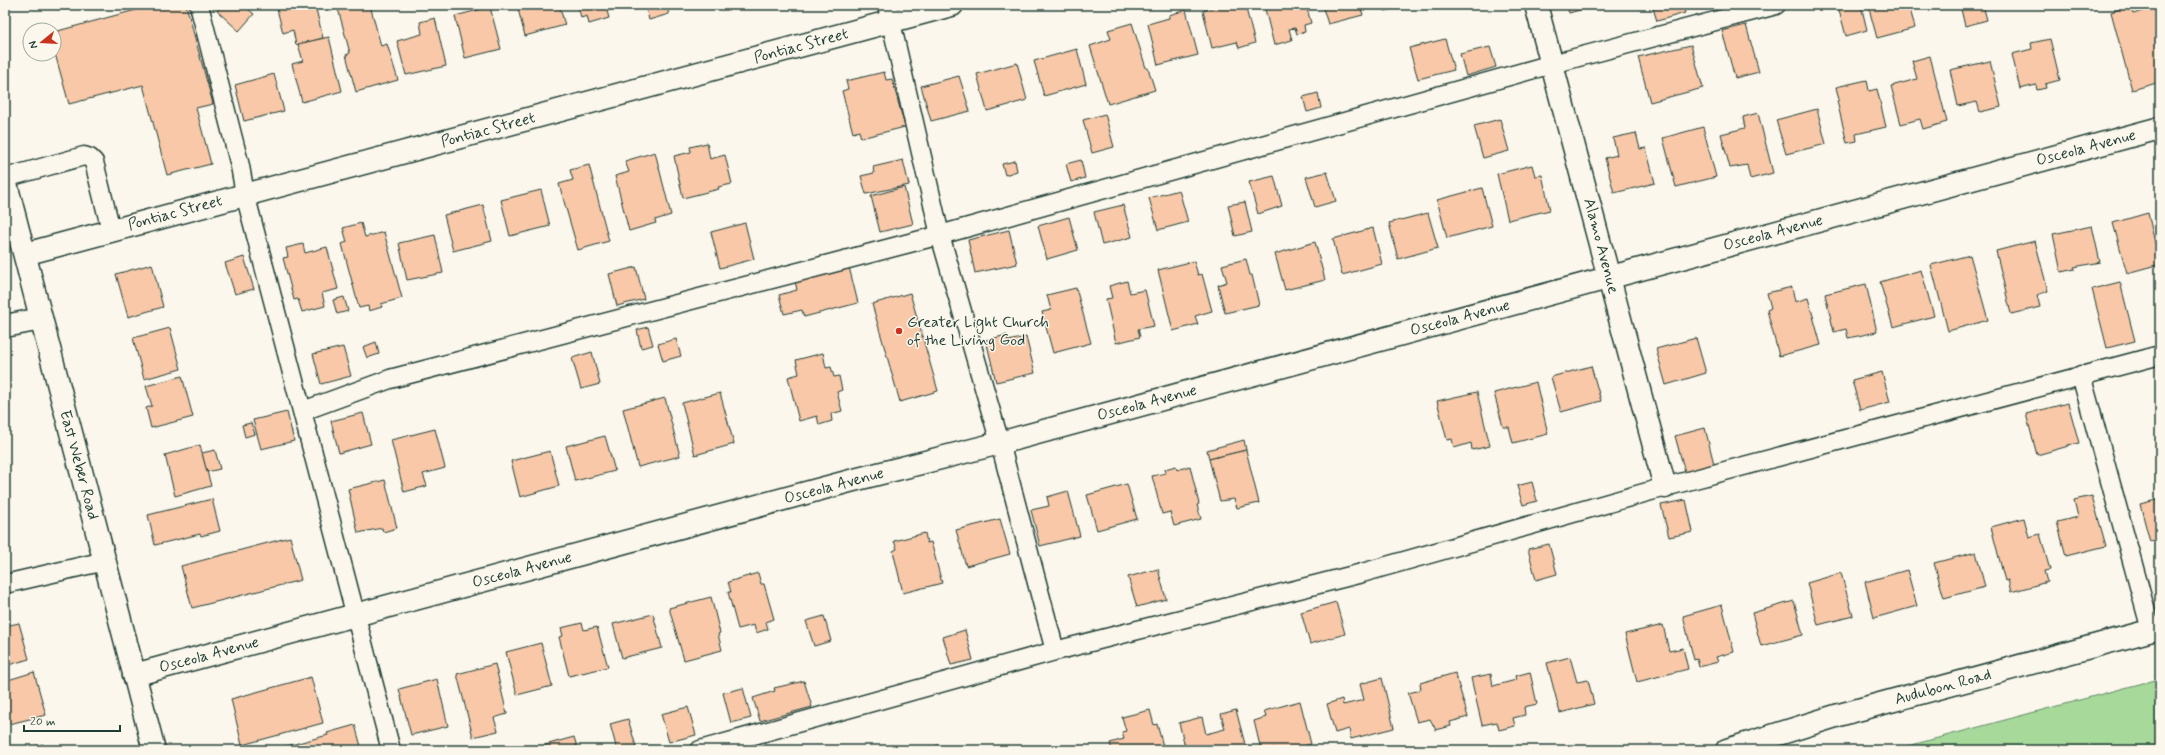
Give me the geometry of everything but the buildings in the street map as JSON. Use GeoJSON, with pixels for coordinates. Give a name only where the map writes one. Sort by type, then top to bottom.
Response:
{"type":"FeatureCollection","features":[{"type":"Feature","properties":{"kind":"street","name":"Pontiac Street"},"geometry":{"type":"LineString","coordinates":[[24,254],[245,194],[889,13],[952,5]]}},
{"type":"Feature","properties":{"kind":"street","name":"Alamo Avenue"},"geometry":{"type":"LineString","coordinates":[[1536,5],[1665,487]]}},
{"type":"Feature","properties":{"kind":"street","name":"Osceola Avenue"},"geometry":{"type":"LineString","coordinates":[[134,675],[850,481],[1000,443],[2160,128]]}},
{"type":"Feature","properties":{"kind":"street","name":"East Weber Road"},"geometry":{"type":"LineString","coordinates":[[6,187],[154,750]]}},
{"type":"Feature","properties":{"kind":"street"},"geometry":{"type":"LineString","coordinates":[[5,326],[41,319]]}},
{"type":"Feature","properties":{"kind":"street","name":"Audubon Road"},"geometry":{"type":"LineString","coordinates":[[1727,750],[1839,715],[2155,629]]}},
{"type":"Feature","properties":{"kind":"lane"},"geometry":{"type":"LineString","coordinates":[[199,5],[240,166],[245,194],[304,411],[391,750]]}},
{"type":"Feature","properties":{"kind":"lane"},"geometry":{"type":"LineString","coordinates":[[304,411],[390,379],[940,235],[1552,64],[1776,5]]}},
{"type":"Feature","properties":{"kind":"lane"},"geometry":{"type":"LineString","coordinates":[[889,13],[940,235],[1000,443],[1055,651]]}},
{"type":"Feature","properties":{"kind":"lane"},"geometry":{"type":"LineString","coordinates":[[6,187],[84,156],[90,158],[94,162],[111,230]]}},
{"type":"Feature","properties":{"kind":"lane"},"geometry":{"type":"LineString","coordinates":[[700,750],[1055,651],[1362,573],[1665,487],[2160,355]]}},
{"type":"Feature","properties":{"kind":"lane"},"geometry":{"type":"LineString","coordinates":[[2081,375],[2155,629]]}},
{"type":"Feature","properties":{"kind":"lane"},"geometry":{"type":"LineString","coordinates":[[5,584],[104,561]]}},
{"type":"Feature","properties":{"kind":"green space"},"geometry":{"type":"Polygon","coordinates":[[[2158,679],[2160,686],[2160,750],[1893,750],[2158,679]]]}},
{"type":"Feature","properties":{"kind":"place","name":"Greater Light Church of the Living God"},"geometry":{"type":"Point","coordinates":[899,331]}}]}
